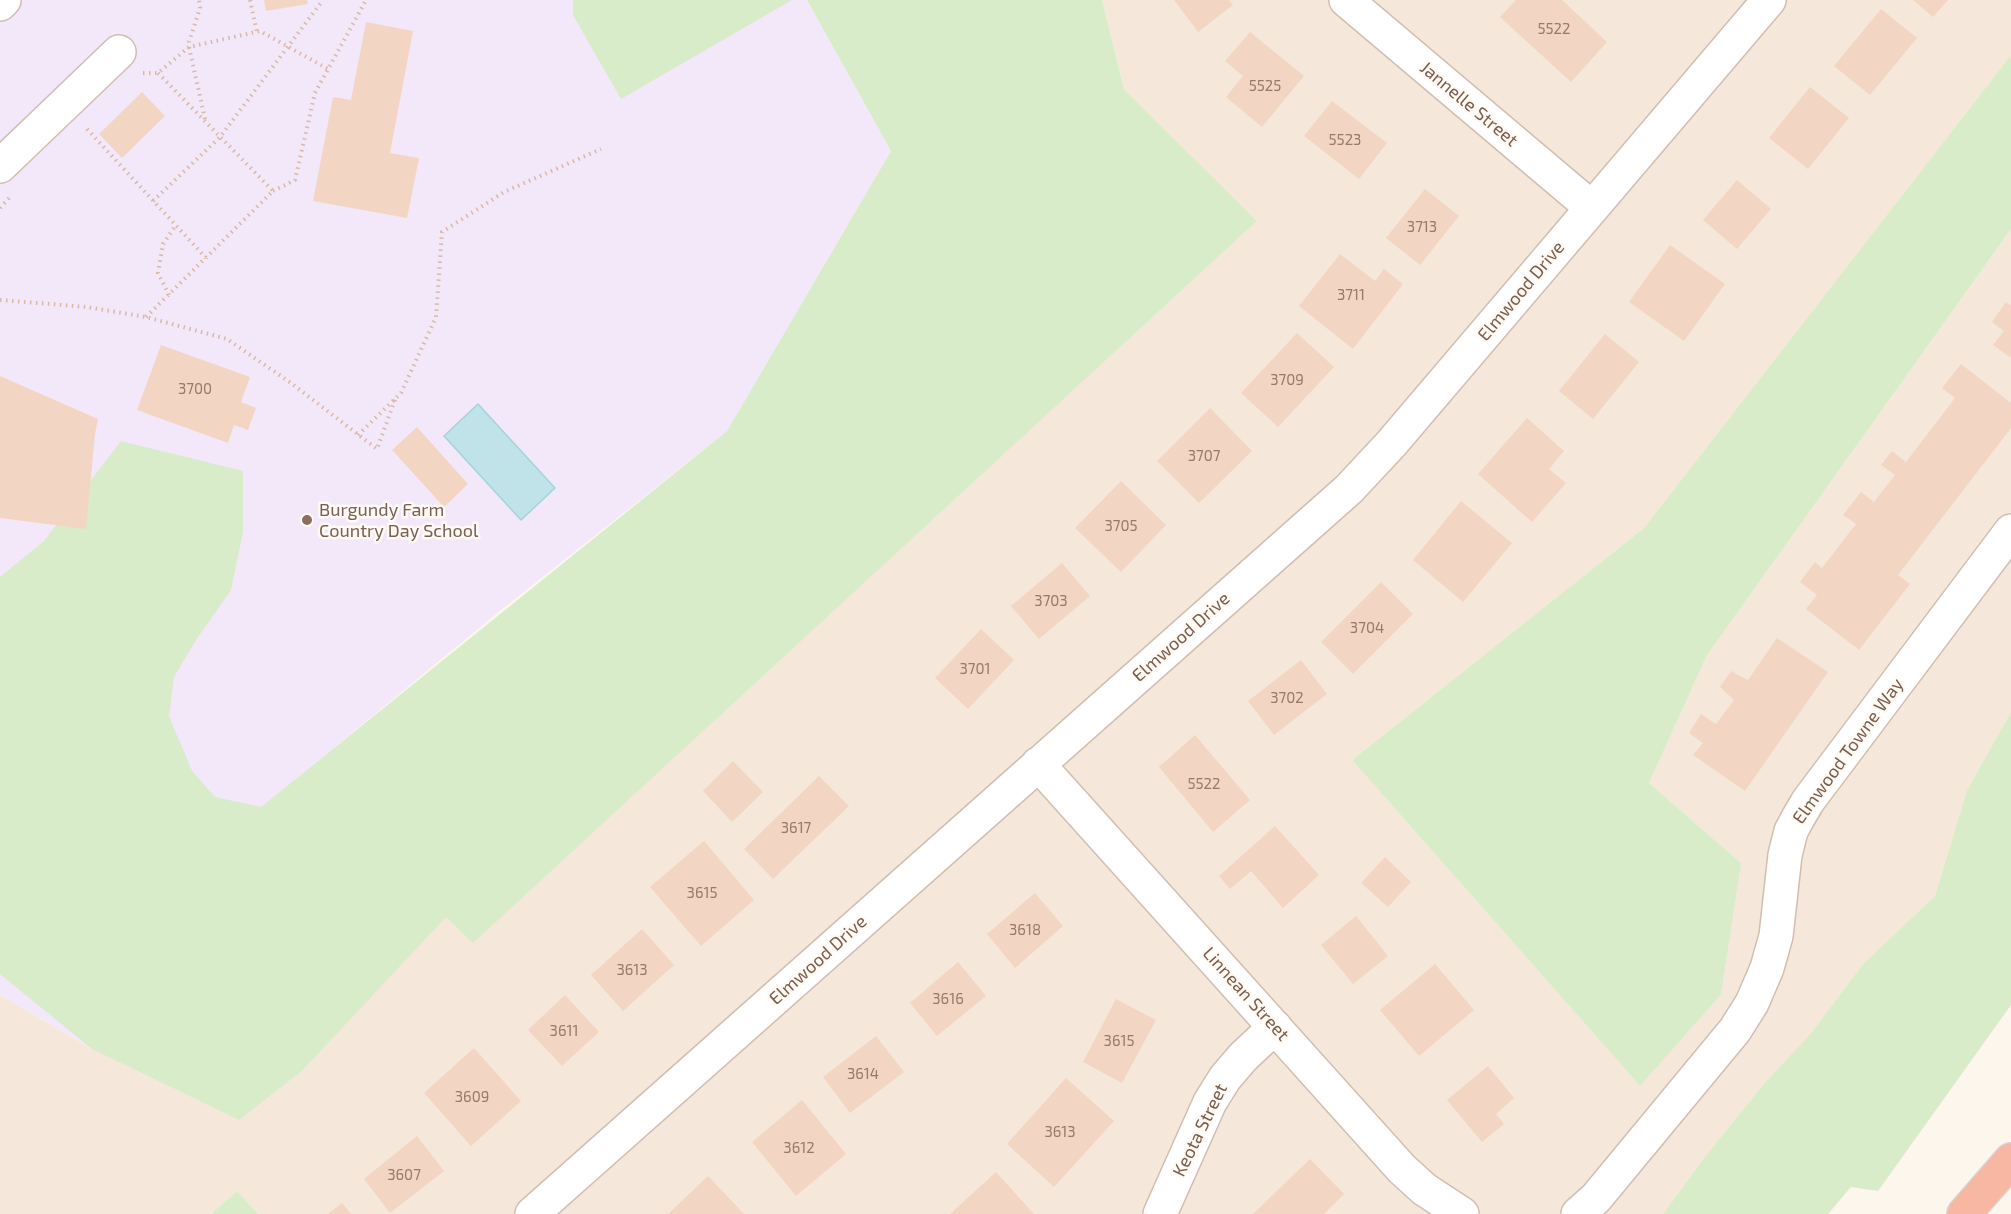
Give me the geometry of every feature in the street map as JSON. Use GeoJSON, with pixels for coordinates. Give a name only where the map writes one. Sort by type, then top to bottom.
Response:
{"type":"FeatureCollection","features":[{"type":"Feature","properties":{"kind":"highway"},"geometry":{"type":"LineString","coordinates":[[1964,1214],[2011,1160]]}},
{"type":"Feature","properties":{"kind":"highway"},"geometry":{"type":"LineString","coordinates":[[1989,1214],[2011,1184]]}},
{"type":"Feature","properties":{"kind":"street"},"geometry":{"type":"LineString","coordinates":[[0,4],[4,0]]}},
{"type":"Feature","properties":{"kind":"street","name":"Jannelle Street"},"geometry":{"type":"LineString","coordinates":[[1346,0],[1592,208]]}},
{"type":"Feature","properties":{"kind":"street","name":"Elmwood Drive"},"geometry":{"type":"LineString","coordinates":[[532,1214],[1349,489],[1399,435],[1769,0]]}},
{"type":"Feature","properties":{"kind":"street"},"geometry":{"type":"LineString","coordinates":[[0,166],[119,52]]}},
{"type":"Feature","properties":{"kind":"street","name":"Elmwood Towne Way"},"geometry":{"type":"LineString","coordinates":[[1587,1206],[1735,1030],[1752,1003],[1767,968],[1776,936],[1785,855],[1791,831],[1808,801],[2011,531]]}},
{"type":"Feature","properties":{"kind":"street","name":"Linnean Street"},"geometry":{"type":"LineString","coordinates":[[1038,764],[1402,1169],[1424,1189],[1448,1207],[1462,1214]]}},
{"type":"Feature","properties":{"kind":"street","name":"Keota Street"},"geometry":{"type":"LineString","coordinates":[[1160,1214],[1210,1102],[1225,1078],[1243,1057],[1275,1027]]}},
{"type":"Feature","properties":{"kind":"path"},"geometry":{"type":"LineString","coordinates":[[250,0],[257,32]]}},
{"type":"Feature","properties":{"kind":"path"},"geometry":{"type":"LineString","coordinates":[[153,201],[220,137],[323,0]]}},
{"type":"Feature","properties":{"kind":"path"},"geometry":{"type":"LineString","coordinates":[[146,317],[273,191],[295,180],[315,93],[366,0]]}},
{"type":"Feature","properties":{"kind":"path"},"geometry":{"type":"LineString","coordinates":[[205,121],[189,47],[260,31],[328,69]]}},
{"type":"Feature","properties":{"kind":"path"},"geometry":{"type":"LineString","coordinates":[[158,73],[273,191]]}},
{"type":"Feature","properties":{"kind":"path"},"geometry":{"type":"LineString","coordinates":[[82,124],[206,258]]}},
{"type":"Feature","properties":{"kind":"path"},"geometry":{"type":"LineString","coordinates":[[358,435],[400,393],[436,317],[442,232],[504,192],[601,149]]}},
{"type":"Feature","properties":{"kind":"path"},"geometry":{"type":"LineString","coordinates":[[169,295],[158,273],[163,244],[176,225]]}},
{"type":"Feature","properties":{"kind":"path"},"geometry":{"type":"LineString","coordinates":[[0,300],[87,307],[146,317],[227,339],[291,383],[377,449],[396,397]]}},
{"type":"Feature","properties":{"kind":"shaded area","name":"Burgundy Farm Country Day School"},"geometry":{"type":"Polygon","coordinates":[[[0,0],[807,0],[891,151],[727,431],[501,610],[262,807],[303,1070],[239,1120],[92,1049],[0,995],[0,0]]]}},
{"type":"Feature","properties":{"kind":"shaded area"},"geometry":{"type":"Polygon","coordinates":[[[1102,0],[2011,0],[2011,55],[1644,528],[1352,760],[1640,1086],[1741,863],[1649,783],[1707,655],[2011,229],[2011,712],[1967,790],[1935,896],[1863,964],[1811,1033],[1762,1086],[1703,1159],[1663,1214],[258,1214],[237,1191],[211,1214],[0,1214],[0,995],[92,1049],[303,1070],[446,916],[473,942],[1257,221],[1124,89],[1102,0]]]}},
{"type":"Feature","properties":{"kind":"green space"},"geometry":{"type":"Polygon","coordinates":[[[573,0],[792,0],[621,99],[573,15],[573,0]]]}},
{"type":"Feature","properties":{"kind":"green space"},"geometry":{"type":"Polygon","coordinates":[[[807,0],[1102,0],[1124,89],[1257,221],[473,943],[446,917],[303,1070],[239,1120],[92,1049],[0,974],[0,577],[44,541],[121,441],[243,471],[243,532],[231,590],[196,640],[174,677],[169,716],[192,771],[215,797],[261,807],[727,431],[891,151],[807,0]]]}},
{"type":"Feature","properties":{"kind":"green space"},"geometry":{"type":"Polygon","coordinates":[[[2011,55],[2011,229],[1707,655],[1649,783],[1741,863],[1721,994],[1640,1086],[1352,760],[1644,528],[2011,55]]]}},
{"type":"Feature","properties":{"kind":"green space"},"geometry":{"type":"Polygon","coordinates":[[[2011,712],[2011,1005],[1878,1191],[1851,1187],[1828,1214],[1663,1214],[1703,1159],[1762,1086],[1811,1033],[1863,964],[1935,896],[1967,790],[2011,712]]]}},
{"type":"Feature","properties":{"kind":"green space"},"geometry":{"type":"Polygon","coordinates":[[[237,1191],[258,1214],[211,1214],[237,1191]]]}},
{"type":"Feature","properties":{"kind":"water"},"geometry":{"type":"Polygon","coordinates":[[[478,404],[555,488],[521,520],[444,436],[478,404]]]}},
{"type":"Feature","properties":{"kind":"building"},"geometry":{"type":"Polygon","coordinates":[[[264,0],[307,0],[308,4],[266,11],[264,0]]]}},
{"type":"Feature","properties":{"kind":"building"},"geometry":{"type":"Polygon","coordinates":[[[1174,0],[1229,0],[1233,5],[1198,32],[1174,0]]]}},
{"type":"Feature","properties":{"kind":"building"},"geometry":{"type":"Polygon","coordinates":[[[1516,0],[1562,0],[1607,42],[1571,82],[1500,17],[1516,0]]]}},
{"type":"Feature","properties":{"kind":"building"},"geometry":{"type":"Polygon","coordinates":[[[1913,0],[1948,0],[1933,17],[1913,0]]]}},
{"type":"Feature","properties":{"kind":"building"},"geometry":{"type":"Polygon","coordinates":[[[1881,9],[1917,38],[1870,95],[1834,66],[1881,9]]]}},
{"type":"Feature","properties":{"kind":"building"},"geometry":{"type":"Polygon","coordinates":[[[366,22],[413,31],[390,153],[419,158],[407,218],[313,201],[333,97],[351,100],[366,22]]]}},
{"type":"Feature","properties":{"kind":"building"},"geometry":{"type":"Polygon","coordinates":[[[1250,32],[1304,76],[1262,127],[1226,97],[1243,76],[1225,61],[1250,32]]]}},
{"type":"Feature","properties":{"kind":"building"},"geometry":{"type":"Polygon","coordinates":[[[1810,87],[1849,118],[1808,169],[1769,138],[1810,87]]]}},
{"type":"Feature","properties":{"kind":"building"},"geometry":{"type":"Polygon","coordinates":[[[142,92],[165,116],[122,158],[99,134],[142,92]]]}},
{"type":"Feature","properties":{"kind":"building"},"geometry":{"type":"Polygon","coordinates":[[[1332,101],[1387,143],[1359,179],[1304,136],[1332,101]]]}},
{"type":"Feature","properties":{"kind":"building"},"geometry":{"type":"Polygon","coordinates":[[[1737,180],[1771,209],[1737,249],[1703,220],[1737,180]]]}},
{"type":"Feature","properties":{"kind":"building"},"geometry":{"type":"Polygon","coordinates":[[[1425,189],[1459,216],[1420,265],[1386,238],[1425,189]]]}},
{"type":"Feature","properties":{"kind":"building"},"geometry":{"type":"Polygon","coordinates":[[[1670,245],[1725,284],[1684,341],[1629,302],[1670,245]]]}},
{"type":"Feature","properties":{"kind":"building"},"geometry":{"type":"Polygon","coordinates":[[[1340,254],[1375,281],[1384,269],[1403,284],[1353,349],[1299,306],[1340,254]]]}},
{"type":"Feature","properties":{"kind":"building"},"geometry":{"type":"Polygon","coordinates":[[[2006,302],[2011,306],[2011,358],[1993,345],[2004,331],[1992,322],[2006,302]]]}},
{"type":"Feature","properties":{"kind":"building"},"geometry":{"type":"Polygon","coordinates":[[[1297,333],[1334,367],[1278,427],[1241,393],[1297,333]]]}},
{"type":"Feature","properties":{"kind":"building"},"geometry":{"type":"Polygon","coordinates":[[[1605,334],[1639,362],[1593,419],[1559,391],[1605,334]]]}},
{"type":"Feature","properties":{"kind":"building"},"geometry":{"type":"Polygon","coordinates":[[[161,345],[250,377],[241,402],[256,408],[248,430],[234,425],[228,443],[137,410],[161,345]]]}},
{"type":"Feature","properties":{"kind":"building"},"geometry":{"type":"Polygon","coordinates":[[[1961,364],[2011,403],[2011,428],[1898,575],[1910,584],[1859,650],[1806,609],[1817,595],[1800,582],[1815,562],[1822,568],[1856,524],[1843,515],[1861,492],[1874,502],[1895,475],[1881,465],[1892,451],[1906,462],[1955,398],[1942,388],[1961,364]]]}},
{"type":"Feature","properties":{"kind":"building"},"geometry":{"type":"Polygon","coordinates":[[[0,376],[98,419],[86,529],[0,518],[0,376]]]}},
{"type":"Feature","properties":{"kind":"building"},"geometry":{"type":"Polygon","coordinates":[[[1210,408],[1252,451],[1199,503],[1157,461],[1210,408]]]}},
{"type":"Feature","properties":{"kind":"building"},"geometry":{"type":"Polygon","coordinates":[[[1527,418],[1564,451],[1549,469],[1566,483],[1532,522],[1478,474],[1527,418]]]}},
{"type":"Feature","properties":{"kind":"building"},"geometry":{"type":"Polygon","coordinates":[[[417,427],[468,484],[444,507],[392,450],[417,427]]]}},
{"type":"Feature","properties":{"kind":"building"},"geometry":{"type":"Polygon","coordinates":[[[1121,481],[1166,525],[1121,572],[1075,528],[1121,481]]]}},
{"type":"Feature","properties":{"kind":"building"},"geometry":{"type":"Polygon","coordinates":[[[1461,501],[1512,543],[1463,602],[1413,560],[1461,501]]]}},
{"type":"Feature","properties":{"kind":"building"},"geometry":{"type":"Polygon","coordinates":[[[1062,563],[1090,596],[1039,639],[1011,606],[1062,563]]]}},
{"type":"Feature","properties":{"kind":"building"},"geometry":{"type":"Polygon","coordinates":[[[1381,582],[1413,614],[1353,674],[1321,642],[1381,582]]]}},
{"type":"Feature","properties":{"kind":"building"},"geometry":{"type":"Polygon","coordinates":[[[981,629],[1014,660],[968,709],[935,678],[981,629]]]}},
{"type":"Feature","properties":{"kind":"building"},"geometry":{"type":"Polygon","coordinates":[[[1777,638],[1828,672],[1745,791],[1693,755],[1703,743],[1689,733],[1701,714],[1716,724],[1734,700],[1720,687],[1731,671],[1748,680],[1777,638]]]}},
{"type":"Feature","properties":{"kind":"building"},"geometry":{"type":"Polygon","coordinates":[[[1301,660],[1327,694],[1274,735],[1248,701],[1301,660]]]}},
{"type":"Feature","properties":{"kind":"building"},"geometry":{"type":"Polygon","coordinates":[[[1195,735],[1250,800],[1213,832],[1159,767],[1195,735]]]}},
{"type":"Feature","properties":{"kind":"building"},"geometry":{"type":"Polygon","coordinates":[[[733,761],[763,792],[732,822],[703,791],[733,761]]]}},
{"type":"Feature","properties":{"kind":"building"},"geometry":{"type":"Polygon","coordinates":[[[819,776],[849,806],[773,879],[744,849],[819,776]]]}},
{"type":"Feature","properties":{"kind":"building"},"geometry":{"type":"Polygon","coordinates":[[[1275,826],[1319,875],[1283,908],[1251,871],[1230,889],[1219,876],[1275,826]]]}},
{"type":"Feature","properties":{"kind":"building"},"geometry":{"type":"Polygon","coordinates":[[[704,841],[754,900],[701,946],[650,887],[704,841]]]}},
{"type":"Feature","properties":{"kind":"building"},"geometry":{"type":"Polygon","coordinates":[[[1385,857],[1411,882],[1388,907],[1361,883],[1385,857]]]}},
{"type":"Feature","properties":{"kind":"building"},"geometry":{"type":"Polygon","coordinates":[[[1035,893],[1063,926],[1015,968],[987,934],[1035,893]]]}},
{"type":"Feature","properties":{"kind":"building"},"geometry":{"type":"Polygon","coordinates":[[[1356,916],[1388,956],[1353,984],[1321,945],[1356,916]]]}},
{"type":"Feature","properties":{"kind":"building"},"geometry":{"type":"Polygon","coordinates":[[[642,929],[674,965],[623,1011],[591,975],[642,929]]]}},
{"type":"Feature","properties":{"kind":"building"},"geometry":{"type":"Polygon","coordinates":[[[958,962],[986,996],[937,1036],[910,1003],[958,962]]]}},
{"type":"Feature","properties":{"kind":"building"},"geometry":{"type":"Polygon","coordinates":[[[1435,964],[1474,1010],[1419,1056],[1380,1010],[1435,964]]]}},
{"type":"Feature","properties":{"kind":"building"},"geometry":{"type":"Polygon","coordinates":[[[565,995],[599,1032],[562,1066],[528,1030],[565,995]]]}},
{"type":"Feature","properties":{"kind":"building"},"geometry":{"type":"Polygon","coordinates":[[[1116,999],[1156,1020],[1122,1083],[1083,1062],[1116,999]]]}},
{"type":"Feature","properties":{"kind":"building"},"geometry":{"type":"Polygon","coordinates":[[[876,1036],[904,1072],[850,1113],[823,1077],[876,1036]]]}},
{"type":"Feature","properties":{"kind":"building"},"geometry":{"type":"Polygon","coordinates":[[[474,1048],[521,1101],[471,1146],[424,1093],[474,1048]]]}},
{"type":"Feature","properties":{"kind":"building"},"geometry":{"type":"Polygon","coordinates":[[[1488,1066],[1514,1098],[1496,1114],[1504,1124],[1482,1142],[1447,1100],[1488,1066]]]}},
{"type":"Feature","properties":{"kind":"building"},"geometry":{"type":"Polygon","coordinates":[[[1066,1078],[1114,1121],[1054,1187],[1007,1144],[1066,1078]]]}},
{"type":"Feature","properties":{"kind":"building"},"geometry":{"type":"Polygon","coordinates":[[[802,1100],[846,1154],[796,1196],[752,1142],[802,1100]]]}},
{"type":"Feature","properties":{"kind":"building"},"geometry":{"type":"Polygon","coordinates":[[[417,1136],[444,1171],[390,1213],[364,1179],[417,1136]]]}},
{"type":"Feature","properties":{"kind":"building"},"geometry":{"type":"Polygon","coordinates":[[[1310,1159],[1344,1194],[1324,1214],[1253,1214],[1310,1159]]]}},
{"type":"Feature","properties":{"kind":"building"},"geometry":{"type":"Polygon","coordinates":[[[996,1172],[1034,1214],[950,1214],[996,1172]]]}},
{"type":"Feature","properties":{"kind":"building"},"geometry":{"type":"Polygon","coordinates":[[[708,1176],[744,1214],[668,1214],[708,1176]]]}},
{"type":"Feature","properties":{"kind":"building"},"geometry":{"type":"Polygon","coordinates":[[[342,1203],[351,1214],[328,1214],[342,1203]]]}},
{"type":"Feature","properties":{"kind":"place","name":"Burgundy Farm Country Day School"},"geometry":{"type":"Point","coordinates":[307,520]}}]}
